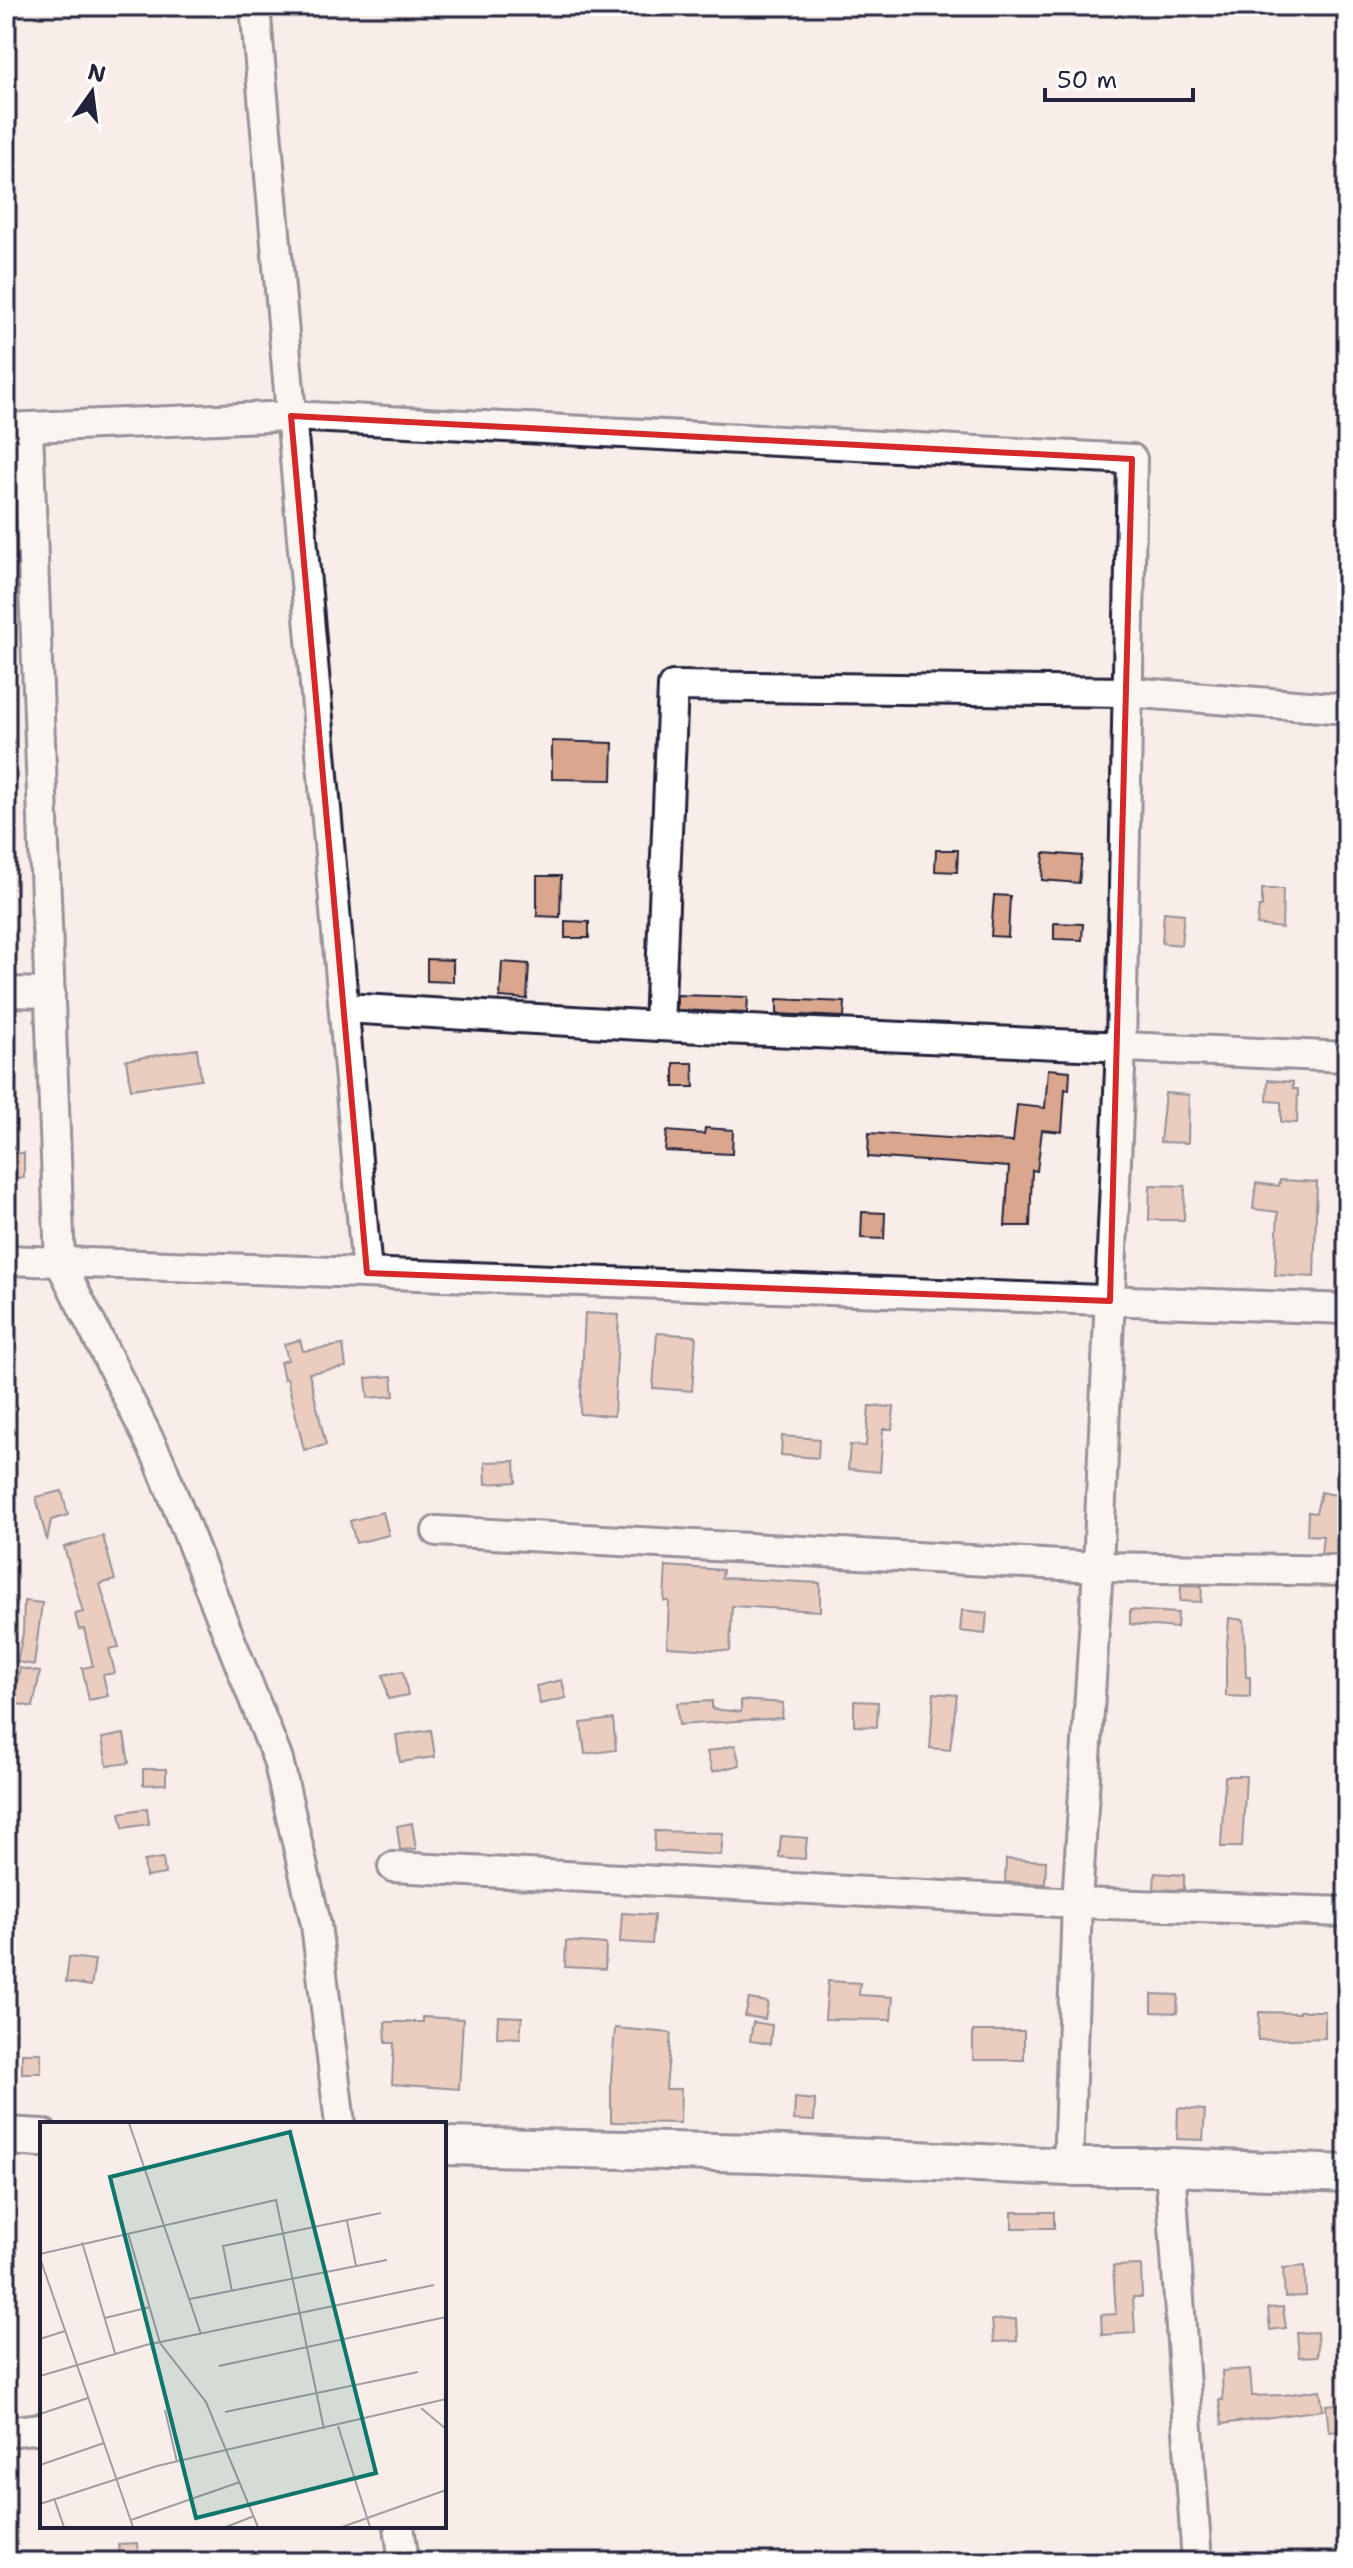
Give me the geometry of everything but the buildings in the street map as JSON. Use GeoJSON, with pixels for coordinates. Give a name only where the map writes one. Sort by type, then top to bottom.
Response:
{"type":"FeatureCollection","features":[{"type":"Feature","properties":{"kind":"main road"},"geometry":{"type":"LineString","coordinates":[[6,2136],[40,2138]]}},
{"type":"Feature","properties":{"kind":"main road"},"geometry":{"type":"LineString","coordinates":[[446,2146],[760,2153],[1068,2167],[1170,2167],[1347,2174]]}},
{"type":"Feature","properties":{"kind":"street"},"geometry":{"type":"LineString","coordinates":[[255,6],[367,1273]]}},
{"type":"Feature","properties":{"kind":"street"},"geometry":{"type":"LineString","coordinates":[[340,2122],[316,1924],[278,1760],[159,1460],[60,1262],[50,993],[17,429],[291,416],[1132,459],[1121,1047],[1098,1567],[1077,1903],[1068,2167]]}},
{"type":"Feature","properties":{"kind":"street"},"geometry":{"type":"LineString","coordinates":[[659,1026],[673,686],[1128,692],[1347,709]]}},
{"type":"Feature","properties":{"kind":"street"},"geometry":{"type":"LineString","coordinates":[[6,992],[50,993]]}},
{"type":"Feature","properties":{"kind":"street"},"geometry":{"type":"LineString","coordinates":[[344,1008],[659,1026],[1347,1057]]}},
{"type":"Feature","properties":{"kind":"street"},"geometry":{"type":"LineString","coordinates":[[6,1260],[1347,1309]]}},
{"type":"Feature","properties":{"kind":"street"},"geometry":{"type":"LineString","coordinates":[[437,1531],[1098,1567],[1347,1571]]}},
{"type":"Feature","properties":{"kind":"street"},"geometry":{"type":"LineString","coordinates":[[393,1867],[1077,1903],[1347,1912]]}},
{"type":"Feature","properties":{"kind":"street"},"geometry":{"type":"LineString","coordinates":[[1170,2167],[1197,2562]]}},
{"type":"Feature","properties":{"kind":"street"},"geometry":{"type":"LineString","coordinates":[[6,2432],[40,2428]]}},
{"type":"Feature","properties":{"kind":"street"},"geometry":{"type":"LineString","coordinates":[[399,2528],[404,2562]]}},
{"type":"Feature","properties":{"kind":"highlighted area"},"geometry":{"type":"Polygon","coordinates":[[[291,416],[1132,459],[1110,1301],[367,1273],[291,416]]]}}]}
